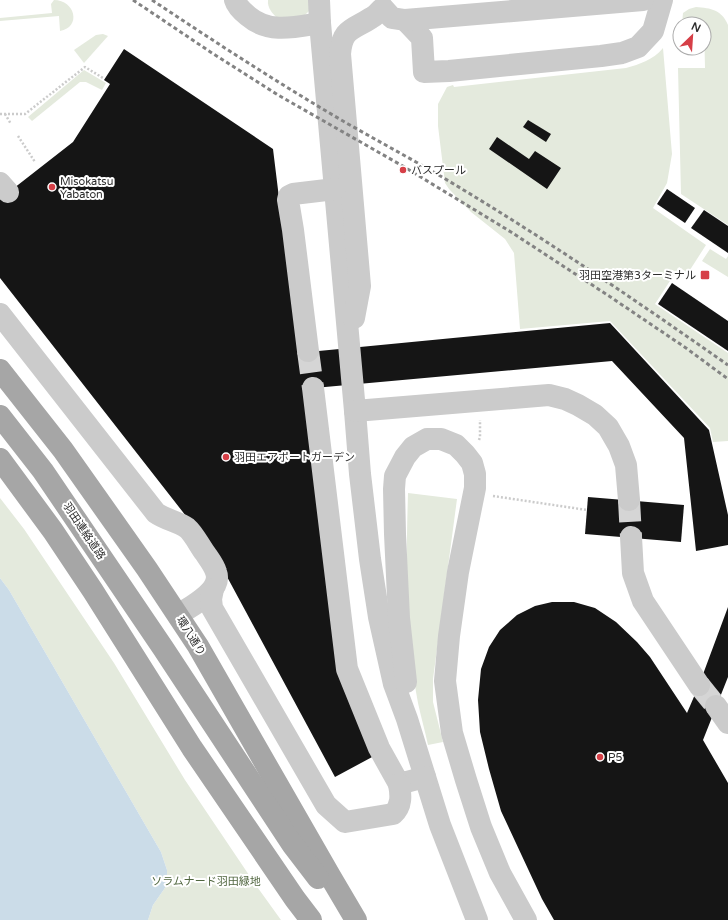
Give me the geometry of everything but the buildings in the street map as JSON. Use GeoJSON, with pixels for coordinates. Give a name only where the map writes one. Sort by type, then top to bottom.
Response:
{"type":"FeatureCollection","features":[{"type":"Feature","properties":{"kind":"main road","name":"環八通り"},"geometry":{"type":"LineString","coordinates":[[0,370],[63,450],[178,615],[198,646],[356,920]]}},
{"type":"Feature","properties":{"kind":"main road","name":"羽田連絡道路"},"geometry":{"type":"LineString","coordinates":[[0,416],[44,471],[163,648]]}},
{"type":"Feature","properties":{"kind":"main road"},"geometry":{"type":"LineString","coordinates":[[0,460],[58,538],[98,598],[192,748],[295,899],[311,920]]}},
{"type":"Feature","properties":{"kind":"main road"},"geometry":{"type":"LineString","coordinates":[[163,648],[295,899]]}},
{"type":"Feature","properties":{"kind":"main road"},"geometry":{"type":"LineString","coordinates":[[163,648],[292,844],[351,920]]}},
{"type":"Feature","properties":{"kind":"street"},"geometry":{"type":"LineString","coordinates":[[235,0],[237,5],[252,19],[269,27],[279,28],[320,23]]}},
{"type":"Feature","properties":{"kind":"street"},"geometry":{"type":"LineString","coordinates":[[319,0],[364,516],[379,617],[394,684],[407,719],[440,825],[477,920]]}},
{"type":"Feature","properties":{"kind":"street"},"geometry":{"type":"LineString","coordinates":[[349,345],[360,286],[340,54],[341,44],[345,35],[353,28],[372,18],[383,4],[392,18],[405,20],[643,0]]}},
{"type":"Feature","properties":{"kind":"street"},"geometry":{"type":"LineString","coordinates":[[405,20],[422,38],[424,72],[449,71],[622,53],[638,47],[653,31],[662,0]]}},
{"type":"Feature","properties":{"kind":"street"},"geometry":{"type":"LineString","coordinates":[[308,351],[288,200],[293,194],[335,189]]}},
{"type":"Feature","properties":{"kind":"street"},"geometry":{"type":"LineString","coordinates":[[0,314],[156,513],[164,518],[179,523],[188,529],[217,574],[211,599],[212,608],[326,805],[345,822],[393,814],[397,810],[400,802],[401,792],[399,784],[379,748],[348,669],[313,388]]}},
{"type":"Feature","properties":{"kind":"street"},"geometry":{"type":"LineString","coordinates":[[355,411],[549,395],[564,399],[595,415],[608,427],[619,446],[626,465],[629,500]]}},
{"type":"Feature","properties":{"kind":"street"},"geometry":{"type":"LineString","coordinates":[[407,719],[406,679],[399,618],[395,534],[395,476],[405,457],[414,447],[427,439],[441,439],[456,445],[465,454],[472,463],[475,474],[473,493],[458,572],[449,636],[445,682],[452,733],[481,827],[500,874],[526,920]]}},
{"type":"Feature","properties":{"kind":"street"},"geometry":{"type":"LineString","coordinates":[[631,537],[633,573],[643,601],[699,685]]}},
{"type":"Feature","properties":{"kind":"street"},"geometry":{"type":"LineString","coordinates":[[178,615],[208,595],[213,589]]}},
{"type":"Feature","properties":{"kind":"street"},"geometry":{"type":"LineString","coordinates":[[399,784],[425,777]]}},
{"type":"Feature","properties":{"kind":"path"},"geometry":{"type":"LineString","coordinates":[[0,114],[25,114],[85,67],[103,78]]}},
{"type":"Feature","properties":{"kind":"path"},"geometry":{"type":"LineString","coordinates":[[5,114],[11,124]]}},
{"type":"Feature","properties":{"kind":"path"},"geometry":{"type":"LineString","coordinates":[[18,136],[34,162]]}},
{"type":"Feature","properties":{"kind":"path"},"geometry":{"type":"LineString","coordinates":[[472,463],[480,437],[480,401]]}},
{"type":"Feature","properties":{"kind":"path"},"geometry":{"type":"LineString","coordinates":[[473,493],[587,510]]}},
{"type":"Feature","properties":{"kind":"green space"},"geometry":{"type":"Polygon","coordinates":[[[54,0],[67,4],[71,9],[73,19],[67,29],[60,31],[59,16],[0,21],[0,18],[52,13],[51,4],[54,0]]]}},
{"type":"Feature","properties":{"kind":"green space"},"geometry":{"type":"Polygon","coordinates":[[[268,0],[309,0],[310,10],[302,18],[278,19],[269,8],[268,0]]]}},
{"type":"Feature","properties":{"kind":"green space"},"geometry":{"type":"Polygon","coordinates":[[[696,7],[711,9],[723,16],[728,25],[728,225],[681,194],[678,68],[705,68],[705,56],[712,56],[712,16],[683,16],[683,13],[696,7]]]}},
{"type":"Feature","properties":{"kind":"green space"},"geometry":{"type":"Polygon","coordinates":[[[103,34],[108,36],[84,63],[74,50],[96,35],[103,34]]]}},
{"type":"Feature","properties":{"kind":"green space"},"geometry":{"type":"Polygon","coordinates":[[[663,48],[672,154],[667,183],[653,208],[706,245],[688,273],[679,267],[655,304],[728,353],[728,441],[713,442],[710,428],[610,321],[520,329],[514,253],[505,239],[471,212],[445,183],[438,126],[438,104],[447,87],[453,85],[454,87],[626,68],[651,59],[663,48]]]}},
{"type":"Feature","properties":{"kind":"green space"},"geometry":{"type":"Polygon","coordinates":[[[84,70],[106,83],[102,90],[86,82],[80,82],[32,121],[28,117],[84,70]]]}},
{"type":"Feature","properties":{"kind":"green space"},"geometry":{"type":"Polygon","coordinates":[[[710,249],[726,259],[728,256],[728,277],[702,261],[710,249]]]}},
{"type":"Feature","properties":{"kind":"green space"},"geometry":{"type":"Polygon","coordinates":[[[408,493],[457,499],[433,679],[433,702],[443,742],[428,745],[418,703],[411,651],[407,598],[408,493]]]}},
{"type":"Feature","properties":{"kind":"green space","name":"ソラムナード羽田緑地"},"geometry":{"type":"Polygon","coordinates":[[[0,498],[24,529],[114,663],[185,780],[281,920],[148,920],[153,905],[167,885],[167,870],[161,852],[9,590],[0,578],[0,498]]]}},
{"type":"Feature","properties":{"kind":"water"},"geometry":{"type":"Polygon","coordinates":[[[0,578],[9,590],[161,852],[167,870],[167,885],[153,905],[148,920],[0,920],[0,578]]]}},
{"type":"Feature","properties":{"kind":"tunnel"},"geometry":{"type":"LineString","coordinates":[[308,351],[313,388]]}},
{"type":"Feature","properties":{"kind":"tunnel"},"geometry":{"type":"LineString","coordinates":[[629,500],[631,537]]}},
{"type":"Feature","properties":{"kind":"tunnel"},"geometry":{"type":"LineString","coordinates":[[699,685],[716,706]]}},
{"type":"Feature","properties":{"kind":"railway"},"geometry":{"type":"LineString","coordinates":[[133,0],[278,95],[401,165],[511,232],[686,348],[728,379]]}},
{"type":"Feature","properties":{"kind":"railway"},"geometry":{"type":"LineString","coordinates":[[152,0],[295,92],[447,180],[530,231],[630,297],[728,365]]}},
{"type":"Feature","properties":{"kind":"place","name":"バスプール"},"geometry":{"type":"Point","coordinates":[403,170]}},
{"type":"Feature","properties":{"kind":"place","name":"Misokatsu Yabaton"},"geometry":{"type":"Point","coordinates":[52,187]}},
{"type":"Feature","properties":{"kind":"place","name":"羽田空港第3ターミナル"},"geometry":{"type":"Point","coordinates":[705,275]}},
{"type":"Feature","properties":{"kind":"place","name":"羽田エアポートガーデン"},"geometry":{"type":"Point","coordinates":[226,457]}},
{"type":"Feature","properties":{"kind":"place","name":"P5"},"geometry":{"type":"Point","coordinates":[600,757]}}]}
